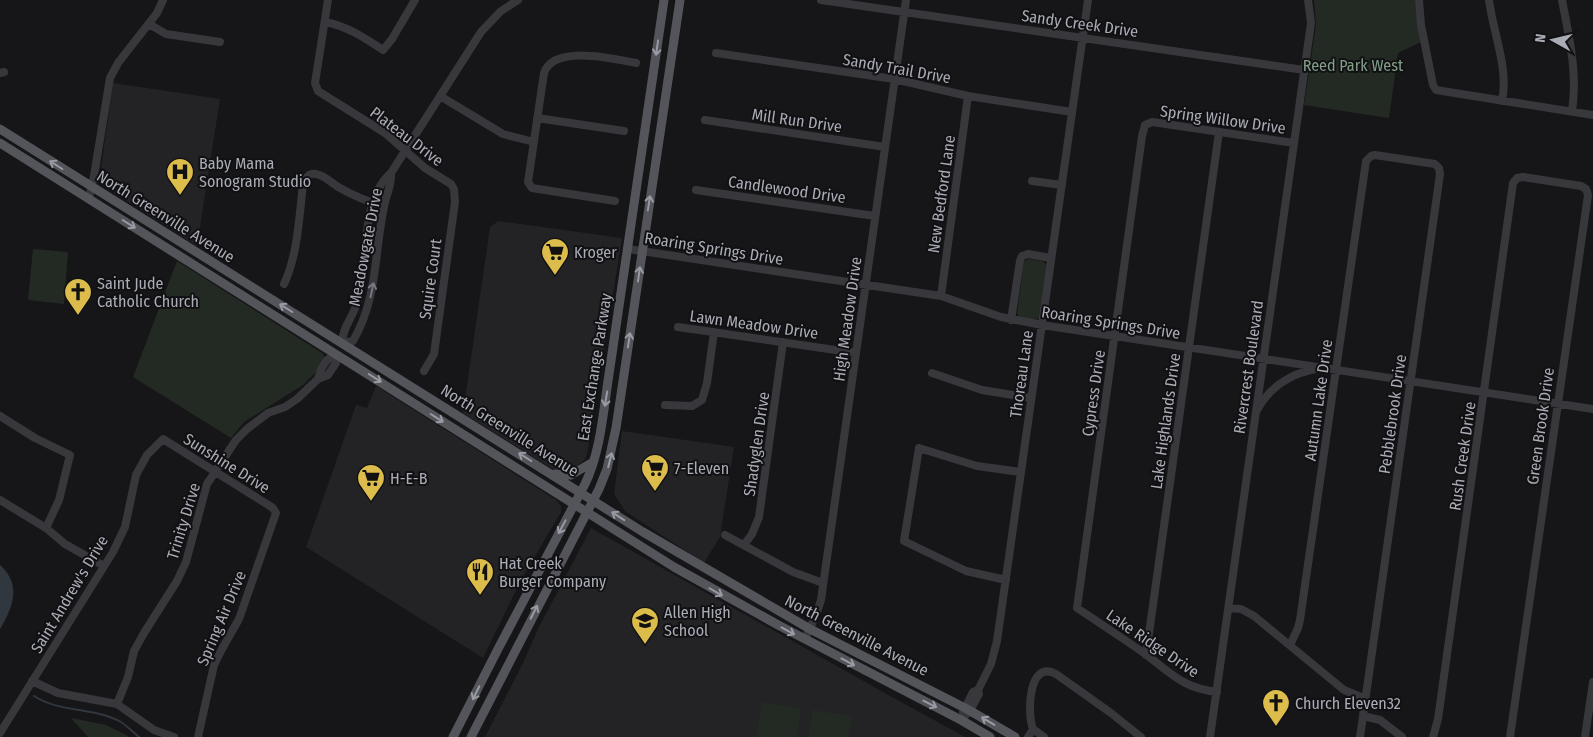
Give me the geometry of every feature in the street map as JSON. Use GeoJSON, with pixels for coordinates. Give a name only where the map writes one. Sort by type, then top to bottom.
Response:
{"type":"FeatureCollection","features":[{"type":"Feature","properties":{"kind":"main road","name":"East Exchange Parkway"},"geometry":{"type":"LineString","coordinates":[[453,737],[581,492],[593,462],[608,381],[664,0]]}},
{"type":"Feature","properties":{"kind":"main road","name":"East Exchange Parkway"},"geometry":{"type":"LineString","coordinates":[[471,737],[594,500],[611,456],[680,0]]}},
{"type":"Feature","properties":{"kind":"main road","name":"North Greenville Avenue"},"geometry":{"type":"LineString","coordinates":[[0,129],[682,555],[810,629],[967,709],[1014,737]]}},
{"type":"Feature","properties":{"kind":"main road","name":"North Greenville Avenue"},"geometry":{"type":"LineString","coordinates":[[0,143],[674,567],[728,599],[962,720],[990,737]]}},
{"type":"Feature","properties":{"kind":"main road"},"geometry":{"type":"LineString","coordinates":[[335,354],[342,343]]}},
{"type":"Feature","properties":{"kind":"main road"},"geometry":{"type":"LineString","coordinates":[[608,381],[623,383]]}},
{"type":"Feature","properties":{"kind":"main road"},"geometry":{"type":"LineString","coordinates":[[461,432],[468,421]]}},
{"type":"Feature","properties":{"kind":"main road"},"geometry":{"type":"LineString","coordinates":[[552,474],[570,475],[593,462]]}},
{"type":"Feature","properties":{"kind":"main road"},"geometry":{"type":"LineString","coordinates":[[674,567],[682,555]]}},
{"type":"Feature","properties":{"kind":"main road"},"geometry":{"type":"LineString","coordinates":[[498,649],[512,656]]}},
{"type":"Feature","properties":{"kind":"street"},"geometry":{"type":"LineString","coordinates":[[89,198],[110,78],[118,63],[160,8],[163,0]]}},
{"type":"Feature","properties":{"kind":"street"},"geometry":{"type":"LineString","coordinates":[[328,0],[325,22],[353,31],[384,50],[415,0]]}},
{"type":"Feature","properties":{"kind":"street","name":"Meadowgate Drive"},"geometry":{"type":"LineString","coordinates":[[391,173],[392,180],[384,206],[373,288],[367,312],[353,341],[342,343],[342,334],[358,303],[368,222],[373,203],[386,177],[391,173],[481,32],[501,11],[518,0]]}},
{"type":"Feature","properties":{"kind":"street","name":"Sandy Creek Drive"},"geometry":{"type":"LineString","coordinates":[[821,0],[1304,70]]}},
{"type":"Feature","properties":{"kind":"street","name":"High Meadow Drive"},"geometry":{"type":"LineString","coordinates":[[805,640],[819,608],[823,583],[906,0]]}},
{"type":"Feature","properties":{"kind":"street","name":"Thoreau Lane"},"geometry":{"type":"LineString","coordinates":[[962,720],[973,692],[978,690],[996,647],[1088,0]]}},
{"type":"Feature","properties":{"kind":"street","name":"Rivercrest Boulevard"},"geometry":{"type":"LineString","coordinates":[[1210,737],[1311,23],[1308,0]]}},
{"type":"Feature","properties":{"kind":"street"},"geometry":{"type":"LineString","coordinates":[[1419,0],[1424,42],[1434,88],[1439,92],[1593,115]]}},
{"type":"Feature","properties":{"kind":"street"},"geometry":{"type":"LineString","coordinates":[[1490,0],[1502,71],[1504,88],[1502,101]]}},
{"type":"Feature","properties":{"kind":"street"},"geometry":{"type":"LineString","coordinates":[[1562,0],[1572,52],[1575,95],[1572,112]]}},
{"type":"Feature","properties":{"kind":"street","name":"Plateau Drive"},"geometry":{"type":"LineString","coordinates":[[325,22],[316,83],[317,89],[385,133],[421,165],[451,184],[454,189]]}},
{"type":"Feature","properties":{"kind":"street"},"geometry":{"type":"LineString","coordinates":[[149,24],[166,34],[220,42]]}},
{"type":"Feature","properties":{"kind":"street","name":"Sandy Trail Drive"},"geometry":{"type":"LineString","coordinates":[[716,53],[894,80],[968,96],[1072,112]]}},
{"type":"Feature","properties":{"kind":"street"},"geometry":{"type":"LineString","coordinates":[[615,201],[532,188],[528,182],[537,118],[545,69],[558,60],[582,54],[636,63]]}},
{"type":"Feature","properties":{"kind":"street"},"geometry":{"type":"LineString","coordinates":[[440,96],[503,134],[534,142]]}},
{"type":"Feature","properties":{"kind":"street","name":"New Bedford Lane"},"geometry":{"type":"LineString","coordinates":[[941,296],[968,96]]}},
{"type":"Feature","properties":{"kind":"street"},"geometry":{"type":"LineString","coordinates":[[537,118],[624,131]]}},
{"type":"Feature","properties":{"kind":"street","name":"Mill Run Drive"},"geometry":{"type":"LineString","coordinates":[[705,120],[885,147]]}},
{"type":"Feature","properties":{"kind":"street","name":"Spring Willow Drive"},"geometry":{"type":"LineString","coordinates":[[1148,123],[1157,122],[1294,143]]}},
{"type":"Feature","properties":{"kind":"street","name":"Cypress Drive"},"geometry":{"type":"LineString","coordinates":[[1077,608],[1142,136],[1148,123]]}},
{"type":"Feature","properties":{"kind":"street","name":"Lake Highlands Drive"},"geometry":{"type":"LineString","coordinates":[[1146,655],[1219,132]]}},
{"type":"Feature","properties":{"kind":"street","name":"Pebblebrook Drive"},"geometry":{"type":"LineString","coordinates":[[1360,737],[1440,171],[1435,164],[1375,155],[1369,157]]}},
{"type":"Feature","properties":{"kind":"street","name":"Autumn Lake Drive"},"geometry":{"type":"LineString","coordinates":[[1290,645],[1300,620],[1365,163],[1369,157]]}},
{"type":"Feature","properties":{"kind":"street"},"geometry":{"type":"LineString","coordinates":[[284,284],[292,258],[303,185],[308,175],[320,175],[355,196],[384,206]]}},
{"type":"Feature","properties":{"kind":"street","name":"Green Brook Drive"},"geometry":{"type":"LineString","coordinates":[[1510,737],[1588,194],[1586,189],[1581,186],[1522,177],[1517,178]]}},
{"type":"Feature","properties":{"kind":"street","name":"Rush Creek Drive"},"geometry":{"type":"LineString","coordinates":[[1433,737],[1438,719],[1513,183],[1517,178]]}},
{"type":"Feature","properties":{"kind":"street"},"geometry":{"type":"LineString","coordinates":[[1032,181],[1062,185]]}},
{"type":"Feature","properties":{"kind":"street","name":"Squire Court"},"geometry":{"type":"LineString","coordinates":[[424,371],[434,354],[455,202],[454,189]]}},
{"type":"Feature","properties":{"kind":"street","name":"Candlewood Drive"},"geometry":{"type":"LineString","coordinates":[[696,190],[875,216]]}},
{"type":"Feature","properties":{"kind":"street","name":"Roaring Springs Drive"},"geometry":{"type":"LineString","coordinates":[[628,249],[941,296],[1012,320],[1042,325],[1593,409]]}},
{"type":"Feature","properties":{"kind":"street"},"geometry":{"type":"LineString","coordinates":[[1012,320],[1022,256],[1028,254],[1051,258]]}},
{"type":"Feature","properties":{"kind":"street","name":"Lawn Meadow Drive"},"geometry":{"type":"LineString","coordinates":[[678,327],[856,353]]}},
{"type":"Feature","properties":{"kind":"street"},"geometry":{"type":"LineString","coordinates":[[665,405],[692,406],[702,400],[707,383],[714,332]]}},
{"type":"Feature","properties":{"kind":"street","name":"Shadyglen Drive"},"geometry":{"type":"LineString","coordinates":[[744,545],[752,534],[759,517],[784,342]]}},
{"type":"Feature","properties":{"kind":"street","name":"Trinity Drive"},"geometry":{"type":"LineString","coordinates":[[117,704],[128,678],[134,651],[177,581],[186,562],[207,484],[214,472],[247,429],[258,419],[297,399],[318,379],[328,375],[336,363],[335,354]]}},
{"type":"Feature","properties":{"kind":"street"},"geometry":{"type":"LineString","coordinates":[[1255,414],[1267,396],[1283,381],[1301,372],[1323,368]]}},
{"type":"Feature","properties":{"kind":"street"},"geometry":{"type":"LineString","coordinates":[[932,373],[982,390],[1031,398]]}},
{"type":"Feature","properties":{"kind":"street"},"geometry":{"type":"LineString","coordinates":[[0,416],[35,438],[70,455],[59,500],[46,528]]}},
{"type":"Feature","properties":{"kind":"street","name":"Sunshine Drive"},"geometry":{"type":"LineString","coordinates":[[163,439],[273,508],[276,512]]}},
{"type":"Feature","properties":{"kind":"street","name":"Saint Andrew's Drive"},"geometry":{"type":"LineString","coordinates":[[0,734],[113,552],[124,527],[136,475],[147,455],[163,439]]}},
{"type":"Feature","properties":{"kind":"street"},"geometry":{"type":"LineString","coordinates":[[1006,580],[966,571],[904,541],[919,448],[976,466],[1021,472]]}},
{"type":"Feature","properties":{"kind":"street"},"geometry":{"type":"LineString","coordinates":[[0,500],[46,528],[65,544],[104,566]]}},
{"type":"Feature","properties":{"kind":"street","name":"Spring Air Drive"},"geometry":{"type":"LineString","coordinates":[[198,737],[214,665],[240,619],[276,512]]}},
{"type":"Feature","properties":{"kind":"street"},"geometry":{"type":"LineString","coordinates":[[726,534],[793,572],[823,583]]}},
{"type":"Feature","properties":{"kind":"street","name":"Lake Ridge Drive"},"geometry":{"type":"LineString","coordinates":[[1077,608],[1146,655],[1181,682],[1198,689],[1217,692]]}},
{"type":"Feature","properties":{"kind":"street"},"geometry":{"type":"LineString","coordinates":[[1229,608],[1248,612],[1344,690],[1366,698]]}},
{"type":"Feature","properties":{"kind":"street"},"geometry":{"type":"LineString","coordinates":[[1028,737],[1033,729],[1030,710],[1035,677],[1042,672],[1051,672],[1104,708],[1141,737]]}},
{"type":"Feature","properties":{"kind":"street"},"geometry":{"type":"LineString","coordinates":[[32,681],[58,694],[117,704],[154,730],[174,737]]}},
{"type":"Feature","properties":{"kind":"street"},"geometry":{"type":"LineString","coordinates":[[1585,737],[1593,682]]}},
{"type":"Feature","properties":{"kind":"street"},"geometry":{"type":"LineString","coordinates":[[1364,716],[1380,720],[1402,737]]}},
{"type":"Feature","properties":{"kind":"street"},"geometry":{"type":"LineString","coordinates":[[1033,729],[1044,737]]}},
{"type":"Feature","properties":{"kind":"street"},"geometry":{"type":"LineString","coordinates":[[0,734],[4,737]]}},
{"type":"Feature","properties":{"kind":"shaded area"},"geometry":{"type":"Polygon","coordinates":[[[113,83],[220,99],[197,246],[99,183],[113,83]]]}},
{"type":"Feature","properties":{"kind":"shaded area"},"geometry":{"type":"Polygon","coordinates":[[[498,221],[622,238],[587,455],[572,471],[558,472],[463,413],[490,227],[498,221]]]}},
{"type":"Feature","properties":{"kind":"shaded area"},"geometry":{"type":"Polygon","coordinates":[[[376,386],[556,500],[561,506],[561,512],[521,580],[483,658],[306,547],[356,405],[367,408],[376,386]]]}},
{"type":"Feature","properties":{"kind":"shaded area"},"geometry":{"type":"Polygon","coordinates":[[[622,431],[734,447],[720,537],[704,563],[625,511],[614,494],[622,431]]]}},
{"type":"Feature","properties":{"kind":"shaded area","name":"Allen High School"},"geometry":{"type":"Polygon","coordinates":[[[591,528],[965,737],[485,737],[524,661],[538,629],[591,528]]]}},
{"type":"Feature","properties":{"kind":"shaded area"},"geometry":{"type":"Polygon","coordinates":[[[0,565],[11,580],[13,596],[9,613],[0,629],[0,565]]]}},
{"type":"Feature","properties":{"kind":"green space","name":"Reed Park West"},"geometry":{"type":"Polygon","coordinates":[[[1314,0],[1415,0],[1421,42],[1398,53],[1389,118],[1304,105],[1316,25],[1314,0]]]}},
{"type":"Feature","properties":{"kind":"green space"},"geometry":{"type":"Polygon","coordinates":[[[33,249],[68,252],[64,304],[28,300],[33,249]]]}},
{"type":"Feature","properties":{"kind":"green space"},"geometry":{"type":"Polygon","coordinates":[[[1028,259],[1043,261],[1047,266],[1039,317],[1035,321],[1020,319],[1017,313],[1024,262],[1028,259]]]}},
{"type":"Feature","properties":{"kind":"green space"},"geometry":{"type":"Polygon","coordinates":[[[177,261],[322,353],[325,357],[319,369],[303,385],[244,422],[231,438],[133,377],[177,261]]]}},
{"type":"Feature","properties":{"kind":"green space"},"geometry":{"type":"Polygon","coordinates":[[[762,702],[801,708],[797,737],[756,737],[762,702]]]}},
{"type":"Feature","properties":{"kind":"green space"},"geometry":{"type":"Polygon","coordinates":[[[813,710],[852,716],[848,737],[808,737],[813,710]]]}},
{"type":"Feature","properties":{"kind":"green space"},"geometry":{"type":"Polygon","coordinates":[[[71,718],[106,725],[130,737],[88,737],[71,718]]]}},
{"type":"Feature","properties":{"kind":"waterway"},"geometry":{"type":"LineString","coordinates":[[34,696],[55,705],[111,717],[121,722],[139,737]]}},
{"type":"Feature","properties":{"kind":"place","name":"Baby Mama Sonogram Studio"},"geometry":{"type":"Point","coordinates":[180,196]}},
{"type":"Feature","properties":{"kind":"place","name":"Kroger"},"geometry":{"type":"Point","coordinates":[555,276]}},
{"type":"Feature","properties":{"kind":"place","name":"Saint Jude Catholic Church"},"geometry":{"type":"Point","coordinates":[78,316]}},
{"type":"Feature","properties":{"kind":"place","name":"7-Eleven"},"geometry":{"type":"Point","coordinates":[655,492]}},
{"type":"Feature","properties":{"kind":"place","name":"H-E-B"},"geometry":{"type":"Point","coordinates":[371,502]}},
{"type":"Feature","properties":{"kind":"place","name":"Hat Creek Burger Company"},"geometry":{"type":"Point","coordinates":[480,596]}},
{"type":"Feature","properties":{"kind":"place","name":"Allen High School"},"geometry":{"type":"Point","coordinates":[645,645]}},
{"type":"Feature","properties":{"kind":"place","name":"Church Eleven32"},"geometry":{"type":"Point","coordinates":[1276,727]}}]}
